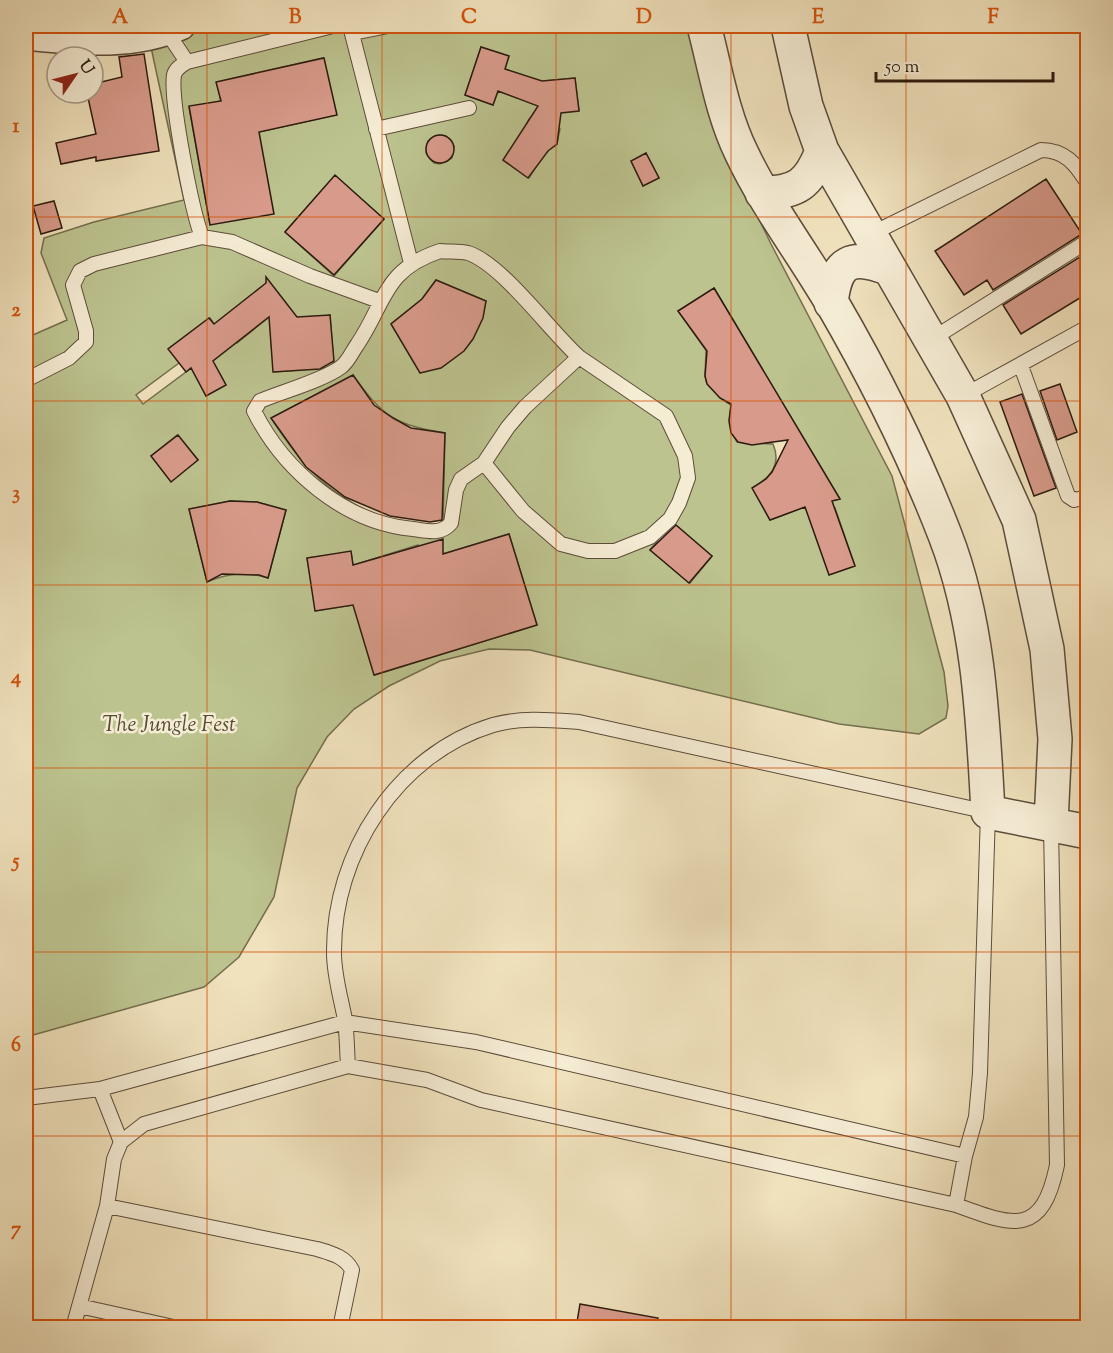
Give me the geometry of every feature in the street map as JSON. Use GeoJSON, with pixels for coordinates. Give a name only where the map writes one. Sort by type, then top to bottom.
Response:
{"type":"FeatureCollection","features":[{"type":"Feature","properties":{"kind":"street"},"geometry":{"type":"LineString","coordinates":[[704,26],[726,110],[740,150],[762,194],[831,303],[888,406],[946,538],[974,650],[982,720],[988,812],[1088,832]]}},
{"type":"Feature","properties":{"kind":"street"},"geometry":{"type":"LineString","coordinates":[[788,26],[806,106],[822,152],[963,396],[1019,520],[1029,557],[1047,649],[1055,739],[1051,823]]}},
{"type":"Feature","properties":{"kind":"street"},"geometry":{"type":"LineString","coordinates":[[26,36],[91,34],[130,40],[174,29]]}},
{"type":"Feature","properties":{"kind":"street"},"geometry":{"type":"LineString","coordinates":[[762,194],[783,192],[810,178],[822,152]]}},
{"type":"Feature","properties":{"kind":"street"},"geometry":{"type":"LineString","coordinates":[[831,303],[834,281],[846,266],[856,261],[868,260],[890,269]]}},
{"type":"Feature","properties":{"kind":"lane"},"geometry":{"type":"LineString","coordinates":[[202,237],[179,129],[174,72],[187,62],[333,26]]}},
{"type":"Feature","properties":{"kind":"lane"},"geometry":{"type":"LineString","coordinates":[[388,26],[351,29],[411,263]]}},
{"type":"Feature","properties":{"kind":"lane"},"geometry":{"type":"LineString","coordinates":[[174,29],[187,62]]}},
{"type":"Feature","properties":{"kind":"lane"},"geometry":{"type":"LineString","coordinates":[[376,129],[469,108]]}},
{"type":"Feature","properties":{"kind":"lane"},"geometry":{"type":"LineString","coordinates":[[869,235],[1041,150],[1062,153],[1078,166],[1088,184]]}},
{"type":"Feature","properties":{"kind":"lane"},"geometry":{"type":"LineString","coordinates":[[26,380],[69,358],[86,342],[86,331],[73,285],[80,272],[94,264],[202,237],[231,242],[310,276],[379,301]]}},
{"type":"Feature","properties":{"kind":"lane"},"geometry":{"type":"LineString","coordinates":[[932,339],[1088,241]]}},
{"type":"Feature","properties":{"kind":"lane"},"geometry":{"type":"LineString","coordinates":[[484,463],[523,511],[561,544],[588,550],[615,551],[650,537],[670,519],[679,503],[688,478],[685,456],[666,416],[579,357],[512,286],[486,263],[467,253],[440,251],[411,263],[379,301],[366,332],[343,365],[260,401],[254,411],[291,465],[317,489],[344,507],[397,528],[439,532],[452,523],[458,484],[484,463],[519,414],[579,357]]}},
{"type":"Feature","properties":{"kind":"lane"},"geometry":{"type":"LineString","coordinates":[[963,396],[1088,327]]}},
{"type":"Feature","properties":{"kind":"lane"},"geometry":{"type":"LineString","coordinates":[[1020,366],[1068,496],[1074,500],[1088,497]]}},
{"type":"Feature","properties":{"kind":"lane"},"geometry":{"type":"LineString","coordinates":[[26,461],[26,475]]}},
{"type":"Feature","properties":{"kind":"lane"},"geometry":{"type":"LineString","coordinates":[[348,1066],[345,1022],[334,952],[337,919],[352,862],[379,808],[422,763],[446,744],[495,725],[522,720],[579,722],[988,812],[981,1073],[976,1116],[965,1156],[956,1205]]}},
{"type":"Feature","properties":{"kind":"lane"},"geometry":{"type":"LineString","coordinates":[[73,1328],[107,1206],[114,1159],[122,1142],[144,1124],[348,1066],[428,1080],[481,1100],[956,1205],[1014,1223],[1024,1221],[1038,1212],[1053,1183],[1057,1165],[1051,823]]}},
{"type":"Feature","properties":{"kind":"lane"},"geometry":{"type":"LineString","coordinates":[[26,1098],[100,1089],[345,1022],[476,1042],[965,1156]]}},
{"type":"Feature","properties":{"kind":"lane"},"geometry":{"type":"LineString","coordinates":[[100,1089],[122,1142]]}},
{"type":"Feature","properties":{"kind":"lane"},"geometry":{"type":"LineString","coordinates":[[107,1206],[317,1249],[336,1255],[347,1261],[352,1270],[340,1328]]}},
{"type":"Feature","properties":{"kind":"lane"},"geometry":{"type":"LineString","coordinates":[[79,1306],[178,1328]]}},
{"type":"Feature","properties":{"kind":"green space","name":"The Jungle Fest"},"geometry":{"type":"Polygon","coordinates":[[[190,26],[687,26],[709,105],[726,151],[771,244],[892,476],[944,672],[948,706],[946,718],[919,734],[839,724],[530,650],[489,649],[440,661],[389,686],[354,709],[327,737],[297,788],[274,897],[239,957],[204,987],[26,1037],[26,338],[67,320],[41,253],[44,238],[94,222],[184,200],[149,38],[190,26]],[[481,47],[465,95],[493,105],[498,91],[517,98],[525,76],[505,69],[509,56],[481,47]],[[323,58],[217,82],[221,101],[189,107],[210,224],[259,132],[336,115],[323,58]],[[575,78],[545,81],[547,101],[579,110],[575,78]],[[536,115],[529,119],[522,133],[543,152],[557,144],[560,129],[557,122],[536,115]],[[439,135],[428,141],[426,153],[434,163],[440,164],[452,158],[454,146],[446,136],[439,135]],[[514,144],[503,160],[529,178],[539,162],[514,144]],[[646,153],[631,161],[643,186],[659,178],[646,153]],[[335,176],[285,232],[334,276],[384,219],[335,176]],[[436,280],[422,299],[391,324],[420,373],[456,357],[465,348],[478,327],[486,301],[436,280]],[[714,288],[678,311],[706,350],[707,384],[720,398],[732,406],[730,424],[737,442],[773,444],[776,458],[773,470],[753,488],[770,520],[804,507],[840,499],[714,288]],[[286,303],[219,321],[237,343],[286,303]],[[330,315],[271,342],[274,372],[334,367],[330,315]],[[210,318],[179,363],[136,395],[143,404],[226,342],[210,318]],[[215,365],[196,375],[206,396],[226,385],[215,365]],[[353,375],[271,418],[294,451],[320,479],[350,502],[395,521],[443,527],[445,433],[414,426],[391,416],[373,400],[353,375]],[[177,435],[151,456],[171,481],[198,460],[177,435]],[[230,501],[189,509],[207,582],[244,574],[268,578],[286,510],[257,502],[230,501]],[[835,508],[809,516],[855,566],[835,508]],[[672,522],[650,550],[690,583],[712,556],[672,522]],[[509,534],[423,560],[418,545],[360,563],[375,675],[537,625],[509,534]],[[351,552],[307,558],[316,611],[359,604],[351,552]]]}},
{"type":"Feature","properties":{"kind":"building"},"geometry":{"type":"Polygon","coordinates":[[[481,47],[509,56],[505,69],[542,81],[575,78],[579,111],[561,113],[557,144],[548,151],[528,178],[503,160],[538,106],[498,91],[493,105],[465,95],[481,47]]]}},
{"type":"Feature","properties":{"kind":"building"},"geometry":{"type":"Polygon","coordinates":[[[144,54],[159,151],[96,161],[96,157],[61,164],[56,143],[96,134],[90,105],[105,105],[105,81],[122,77],[119,57],[144,54]]]}},
{"type":"Feature","properties":{"kind":"building"},"geometry":{"type":"Polygon","coordinates":[[[324,58],[337,115],[259,132],[274,214],[210,225],[189,106],[221,101],[216,82],[324,58]]]}},
{"type":"Feature","properties":{"kind":"building"},"geometry":{"type":"Polygon","coordinates":[[[440,135],[450,139],[454,149],[450,159],[440,163],[430,159],[426,149],[430,139],[440,135]]]}},
{"type":"Feature","properties":{"kind":"building"},"geometry":{"type":"Polygon","coordinates":[[[646,153],[659,178],[643,186],[631,161],[646,153]]]}},
{"type":"Feature","properties":{"kind":"building"},"geometry":{"type":"Polygon","coordinates":[[[335,175],[384,219],[334,275],[285,232],[335,175]]]}},
{"type":"Feature","properties":{"kind":"building"},"geometry":{"type":"Polygon","coordinates":[[[1046,179],[1082,234],[993,290],[987,280],[964,295],[935,251],[1046,179]]]}},
{"type":"Feature","properties":{"kind":"building"},"geometry":{"type":"Polygon","coordinates":[[[54,201],[62,228],[41,234],[33,206],[54,201]]]}},
{"type":"Feature","properties":{"kind":"building"},"geometry":{"type":"Polygon","coordinates":[[[1088,252],[1088,293],[1021,334],[1003,305],[1088,252]]]}},
{"type":"Feature","properties":{"kind":"building"},"geometry":{"type":"Polygon","coordinates":[[[266,277],[297,317],[330,315],[334,361],[320,369],[273,372],[269,317],[213,361],[226,385],[206,396],[191,368],[186,372],[168,349],[209,318],[214,324],[266,283],[266,277]]]}},
{"type":"Feature","properties":{"kind":"building"},"geometry":{"type":"Polygon","coordinates":[[[436,280],[486,301],[483,318],[473,339],[464,351],[441,368],[420,373],[391,324],[422,299],[436,280]]]}},
{"type":"Feature","properties":{"kind":"building"},"geometry":{"type":"Polygon","coordinates":[[[714,288],[840,499],[832,501],[855,566],[829,575],[805,507],[770,520],[752,488],[772,472],[788,440],[752,445],[738,442],[731,433],[729,421],[731,404],[720,398],[707,384],[705,376],[707,351],[678,311],[714,288]]]}},
{"type":"Feature","properties":{"kind":"building"},"geometry":{"type":"Polygon","coordinates":[[[353,375],[374,405],[393,418],[411,428],[445,433],[442,520],[430,522],[390,516],[345,497],[306,467],[271,418],[353,375]]]}},
{"type":"Feature","properties":{"kind":"building"},"geometry":{"type":"Polygon","coordinates":[[[1060,384],[1077,432],[1057,440],[1040,391],[1060,384]]]}},
{"type":"Feature","properties":{"kind":"building"},"geometry":{"type":"Polygon","coordinates":[[[1022,394],[1056,488],[1034,496],[1000,402],[1022,394]]]}},
{"type":"Feature","properties":{"kind":"building"},"geometry":{"type":"Polygon","coordinates":[[[178,435],[198,460],[171,482],[151,456],[178,435]]]}},
{"type":"Feature","properties":{"kind":"building"},"geometry":{"type":"Polygon","coordinates":[[[230,501],[257,502],[286,510],[268,578],[259,575],[222,574],[207,582],[189,509],[230,501]]]}},
{"type":"Feature","properties":{"kind":"building"},"geometry":{"type":"Polygon","coordinates":[[[676,525],[712,556],[689,583],[650,550],[676,525]]]}},
{"type":"Feature","properties":{"kind":"building"},"geometry":{"type":"Polygon","coordinates":[[[509,534],[537,625],[374,675],[353,605],[315,611],[307,558],[351,551],[353,565],[443,539],[443,554],[509,534]]]}},
{"type":"Feature","properties":{"kind":"building"},"geometry":{"type":"Polygon","coordinates":[[[580,1304],[658,1318],[657,1328],[576,1328],[580,1304]]]}}]}
